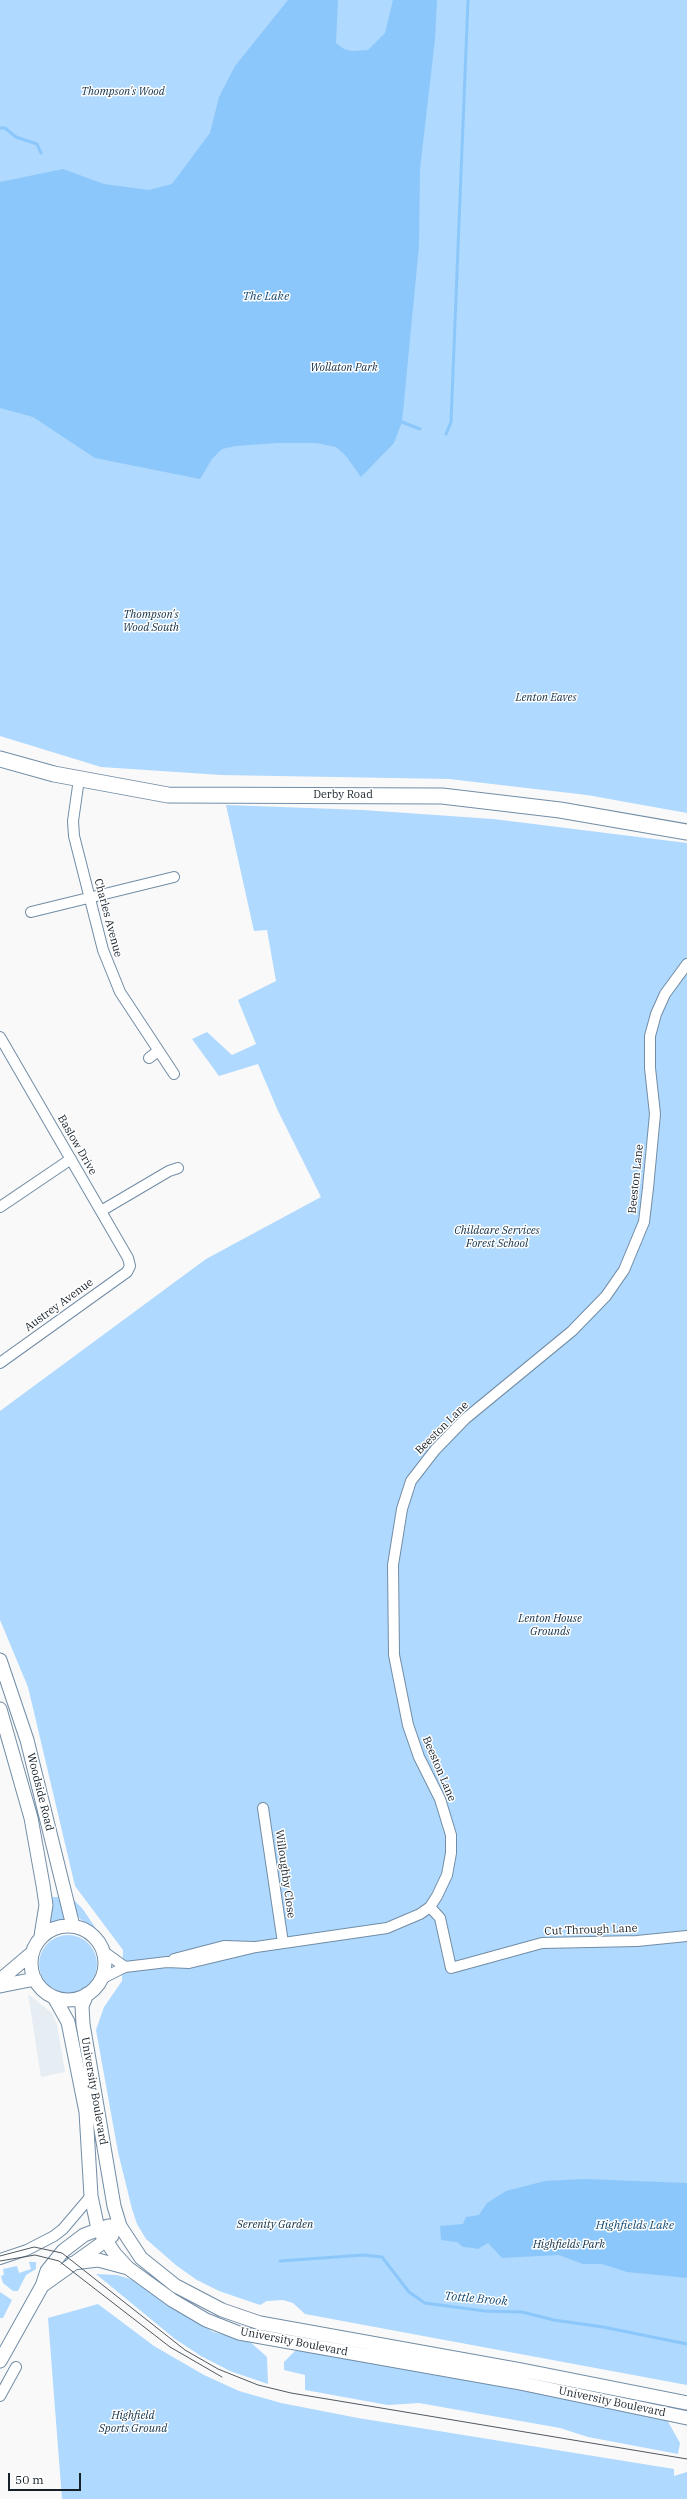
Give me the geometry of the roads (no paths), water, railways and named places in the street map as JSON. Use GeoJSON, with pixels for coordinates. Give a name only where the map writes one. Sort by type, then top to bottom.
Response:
{"type":"FeatureCollection","features":[{"type":"Feature","properties":{"kind":"highway","name":"Derby Road"},"geometry":{"type":"LineString","coordinates":[[0,759],[79,779],[168,795],[219,797],[368,794],[490,800],[687,832]]}},
{"type":"Feature","properties":{"kind":"main road","name":"Woodside Road"},"geometry":{"type":"LineString","coordinates":[[0,1660],[27,1740],[73,1926]]}},
{"type":"Feature","properties":{"kind":"main road","name":"Woodside Road"},"geometry":{"type":"LineString","coordinates":[[0,1709],[27,1803],[39,1862],[46,1905],[41,1936]]}},
{"type":"Feature","properties":{"kind":"main road"},"geometry":{"type":"LineString","coordinates":[[0,1980],[32,1953],[41,1936],[56,1927],[73,1926],[90,1932],[98,1941],[103,1951],[105,1967],[101,1979],[87,1994],[74,1999],[54,1997],[42,1989],[34,1979],[31,1966],[32,1953]]}},
{"type":"Feature","properties":{"kind":"main road"},"geometry":{"type":"LineString","coordinates":[[0,1986],[34,1979]]}},
{"type":"Feature","properties":{"kind":"main road","name":"University Boulevard"},"geometry":{"type":"LineString","coordinates":[[87,1994],[82,2006],[83,2024],[112,2199],[120,2226],[142,2258],[176,2286],[208,2304],[260,2323],[520,2370],[687,2403]]}},
{"type":"Feature","properties":{"kind":"main road","name":"University Boulevard"},"geometry":{"type":"LineString","coordinates":[[54,1997],[68,2022],[86,2112],[91,2196],[102,2235],[128,2268],[172,2300],[206,2320],[239,2333],[515,2382],[687,2418]]}},
{"type":"Feature","properties":{"kind":"main road"},"geometry":{"type":"LineString","coordinates":[[42,2286],[73,2263],[102,2235],[120,2226]]}},
{"type":"Feature","properties":{"kind":"main road"},"geometry":{"type":"LineString","coordinates":[[0,2361],[42,2286],[47,2271],[63,2251],[84,2235],[102,2235]]}},
{"type":"Feature","properties":{"kind":"main road"},"geometry":{"type":"LineString","coordinates":[[73,2263],[98,2260],[128,2268]]}},
{"type":"Feature","properties":{"kind":"street","name":"Charles Avenue"},"geometry":{"type":"LineString","coordinates":[[79,779],[73,828],[103,950],[116,984],[174,1074]]}},
{"type":"Feature","properties":{"kind":"street"},"geometry":{"type":"LineString","coordinates":[[31,912],[174,877]]}},
{"type":"Feature","properties":{"kind":"street","name":"Beeston Lane"},"geometry":{"type":"LineString","coordinates":[[430,1907],[447,1875],[451,1853],[451,1835],[440,1799],[419,1757],[408,1725],[394,1655],[392,1565],[402,1509],[411,1481],[435,1450],[466,1420],[572,1331],[613,1288],[624,1270],[644,1222],[655,1114],[650,1068],[650,1036],[656,1014],[665,994],[687,964]]}},
{"type":"Feature","properties":{"kind":"street","name":"Baslow Drive"},"geometry":{"type":"LineString","coordinates":[[0,1037],[3,1050],[71,1159],[128,1258],[130,1266]]}},
{"type":"Feature","properties":{"kind":"street"},"geometry":{"type":"LineString","coordinates":[[149,1058],[158,1051]]}},
{"type":"Feature","properties":{"kind":"street"},"geometry":{"type":"LineString","coordinates":[[0,1207],[71,1159]]}},
{"type":"Feature","properties":{"kind":"street"},"geometry":{"type":"LineString","coordinates":[[101,1211],[169,1171],[178,1168]]}},
{"type":"Feature","properties":{"kind":"street","name":"Austrey Avenue"},"geometry":{"type":"LineString","coordinates":[[0,1363],[127,1272],[130,1266]]}},
{"type":"Feature","properties":{"kind":"street","name":"Willoughby Close"},"geometry":{"type":"LineString","coordinates":[[264,1808],[283,1943]]}},
{"type":"Feature","properties":{"kind":"street"},"geometry":{"type":"LineString","coordinates":[[101,1979],[125,1967],[167,1962],[224,1946],[251,1946],[283,1943],[387,1928],[409,1920],[430,1907]]}},
{"type":"Feature","properties":{"kind":"street","name":"Cut Through Lane"},"geometry":{"type":"LineString","coordinates":[[430,1907],[440,1918],[451,1968],[542,1943],[637,1941],[687,1936]]}},
{"type":"Feature","properties":{"kind":"street"},"geometry":{"type":"LineString","coordinates":[[167,1962],[189,1963],[251,1946]]}},
{"type":"Feature","properties":{"kind":"street"},"geometry":{"type":"LineString","coordinates":[[103,1951],[125,1967]]}},
{"type":"Feature","properties":{"kind":"street"},"geometry":{"type":"LineString","coordinates":[[0,2258],[27,2250],[63,2229],[91,2196]]}},
{"type":"Feature","properties":{"kind":"street"},"geometry":{"type":"LineString","coordinates":[[0,2396],[16,2367]]}},
{"type":"Feature","properties":{"kind":"water","name":"The Lake"},"geometry":{"type":"Polygon","coordinates":[[[288,0],[338,0],[336,43],[344,49],[352,51],[368,50],[385,33],[393,0],[437,0],[435,39],[420,169],[419,246],[402,422],[394,443],[361,477],[346,456],[336,447],[316,443],[277,443],[236,446],[222,449],[212,459],[200,479],[95,458],[33,417],[0,408],[0,182],[63,169],[104,184],[149,190],[172,184],[210,133],[219,97],[235,66],[288,0]]]}},
{"type":"Feature","properties":{"kind":"water","name":"Highfields Lake"},"geometry":{"type":"Polygon","coordinates":[[[585,2179],[687,2183],[687,2278],[627,2272],[602,2264],[583,2264],[559,2255],[502,2258],[488,2243],[478,2249],[463,2247],[457,2242],[441,2240],[440,2226],[463,2224],[466,2217],[479,2215],[487,2203],[506,2191],[545,2181],[585,2179]]]}},
{"type":"Feature","properties":{"kind":"waterway"},"geometry":{"type":"LineString","coordinates":[[446,434],[451,422],[468,0]]}},
{"type":"Feature","properties":{"kind":"waterway"},"geometry":{"type":"LineString","coordinates":[[0,128],[5,128],[16,137],[37,144],[41,153]]}},
{"type":"Feature","properties":{"kind":"waterway"},"geometry":{"type":"LineString","coordinates":[[402,422],[420,429]]}},
{"type":"Feature","properties":{"kind":"waterway","name":"Tottle Brook"},"geometry":{"type":"LineString","coordinates":[[280,2261],[363,2255],[382,2257],[409,2292],[425,2303],[485,2311],[522,2312],[554,2320],[603,2327],[687,2344]]}},
{"type":"Feature","properties":{"kind":"tram line"},"geometry":{"type":"LineString","coordinates":[[0,2256],[34,2247],[62,2253],[185,2350],[218,2369],[258,2385],[291,2393],[687,2459]]}},
{"type":"Feature","properties":{"kind":"tram line"},"geometry":{"type":"LineString","coordinates":[[0,2261],[35,2255],[59,2261],[170,2347],[222,2377]]}},
{"type":"Feature","properties":{"kind":"park label","name":"Thompson's Wood"},"geometry":{"type":"Point","coordinates":[123,92]}},
{"type":"Feature","properties":{"kind":"park label","name":"Wollaton Park"},"geometry":{"type":"Point","coordinates":[344,368]}},
{"type":"Feature","properties":{"kind":"park label","name":"Thompson's Wood South"},"geometry":{"type":"Point","coordinates":[151,621]}},
{"type":"Feature","properties":{"kind":"park label","name":"Lenton Eaves"},"geometry":{"type":"Point","coordinates":[546,698]}},
{"type":"Feature","properties":{"kind":"park label","name":"Childcare Services Forest School"},"geometry":{"type":"Point","coordinates":[497,1237]}},
{"type":"Feature","properties":{"kind":"park label","name":"Lenton House Grounds"},"geometry":{"type":"Point","coordinates":[550,1625]}},
{"type":"Feature","properties":{"kind":"park label","name":"Serenity Garden"},"geometry":{"type":"Point","coordinates":[275,2225]}},
{"type":"Feature","properties":{"kind":"park label","name":"Highfields Park"},"geometry":{"type":"Point","coordinates":[569,2245]}},
{"type":"Feature","properties":{"kind":"park label","name":"Highfield Sports Ground"},"geometry":{"type":"Point","coordinates":[133,2422]}}]}
